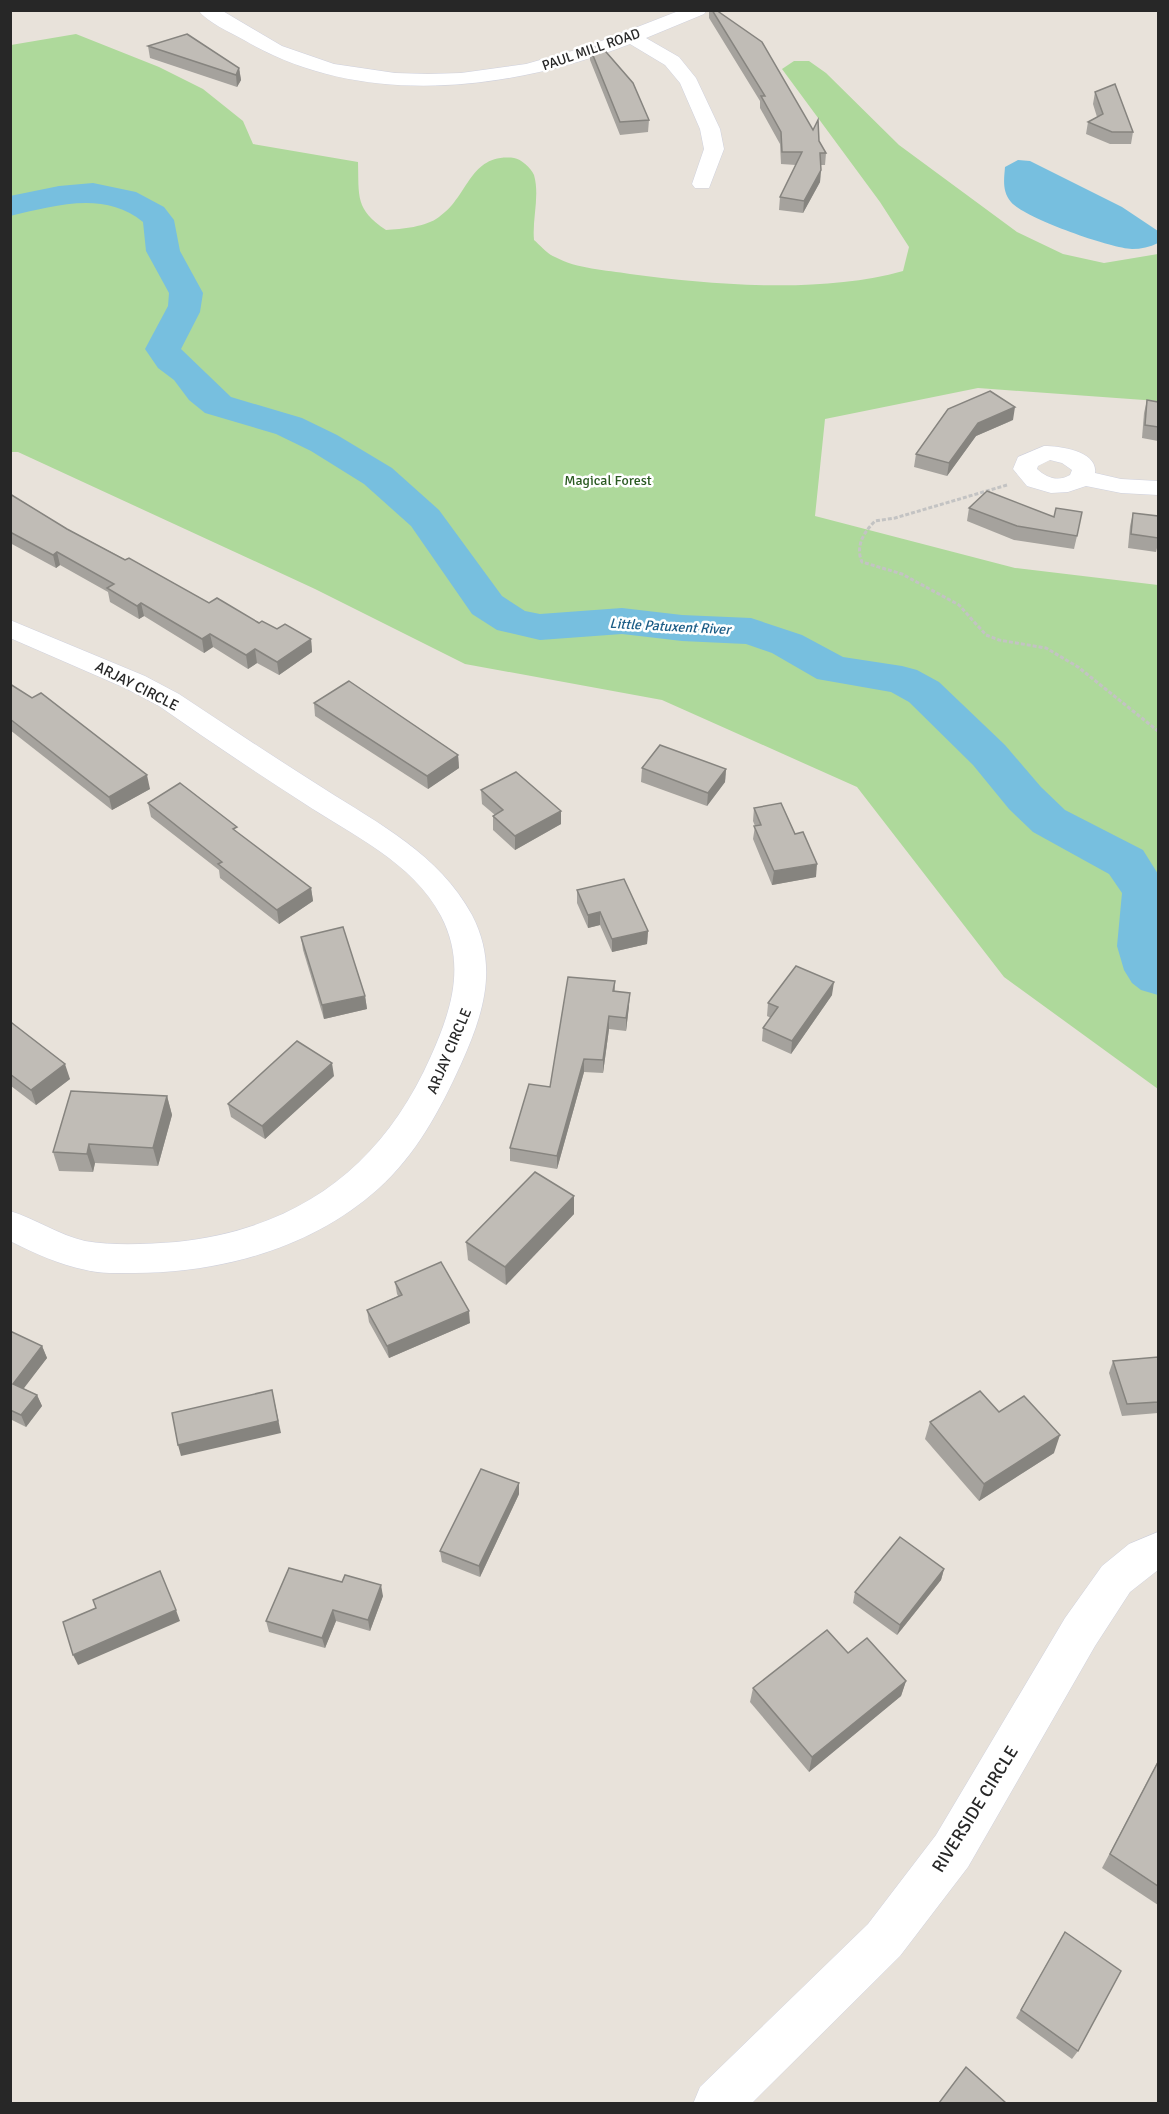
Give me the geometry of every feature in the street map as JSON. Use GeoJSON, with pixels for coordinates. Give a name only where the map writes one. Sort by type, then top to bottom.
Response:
{"type":"FeatureCollection","features":[{"type":"Feature","properties":{"kind":"street","name":"PAUL MILL ROAD"},"geometry":{"type":"LineString","coordinates":[[207,10],[276,50],[301,60],[390,77],[423,79],[499,74],[557,62],[698,10]]}},
{"type":"Feature","properties":{"kind":"street"},"geometry":{"type":"LineString","coordinates":[[629,36],[672,61],[689,82],[710,129],[714,149],[702,184]]}},
{"type":"Feature","properties":{"kind":"street"},"geometry":{"type":"LineString","coordinates":[[1082,478],[1084,469],[1078,462],[1057,453],[1044,453],[1027,462],[1025,469],[1034,480],[1055,486],[1066,486],[1082,478],[1121,486],[1158,488]]}},
{"type":"Feature","properties":{"kind":"street","name":"ARJAY CIRCLE"},"geometry":{"type":"LineString","coordinates":[[10,628],[135,682],[169,700],[398,852],[445,894],[467,940],[472,978],[471,998],[423,1111],[391,1154],[345,1197],[293,1225],[258,1240],[209,1254],[165,1259],[85,1256],[10,1225]]}},
{"type":"Feature","properties":{"kind":"street","name":"RIVERSIDE CIRCLE"},"geometry":{"type":"LineString","coordinates":[[717,2103],[884,1940],[952,1851],[1080,1632],[1116,1579],[1143,1557],[1158,1551]]}},
{"type":"Feature","properties":{"kind":"path"},"geometry":{"type":"LineString","coordinates":[[1034,480],[1005,485],[895,518],[875,521],[859,544],[858,555],[862,562],[902,574],[959,605],[986,635],[999,640],[1047,648],[1070,662],[1158,731]]}},
{"type":"Feature","properties":{"kind":"green space","name":"Magical Forest"},"geometry":{"type":"Polygon","coordinates":[[[76,34],[159,67],[203,89],[243,121],[253,144],[358,162],[361,201],[369,215],[386,230],[414,227],[434,220],[449,209],[478,169],[499,158],[514,158],[526,164],[534,175],[536,183],[534,240],[552,256],[582,267],[663,278],[768,285],[838,283],[903,271],[909,247],[880,202],[782,69],[794,61],[809,61],[826,73],[899,145],[1017,232],[1063,254],[1104,263],[1158,254],[1158,401],[978,388],[825,419],[815,516],[1015,568],[1158,585],[1158,1089],[1004,977],[857,787],[662,700],[465,664],[315,589],[18,452],[11,452],[11,45],[76,34]]]}},
{"type":"Feature","properties":{"kind":"water"},"geometry":{"type":"Polygon","coordinates":[[[1018,160],[1030,161],[1122,207],[1158,231],[1158,243],[1139,249],[1121,247],[1049,224],[1019,209],[1008,198],[1004,181],[1005,167],[1018,160]]]}},
{"type":"Feature","properties":{"kind":"building"},"geometry":{"type":"Polygon","coordinates":[[[712,10],[716,10],[762,42],[813,130],[818,120],[819,141],[826,153],[820,153],[821,170],[804,201],[780,197],[802,152],[782,152],[781,132],[761,96],[765,96],[712,10]]]}},
{"type":"Feature","properties":{"kind":"building"},"geometry":{"type":"Polygon","coordinates":[[[187,34],[239,68],[236,75],[148,46],[187,34]]]}},
{"type":"Feature","properties":{"kind":"building"},"geometry":{"type":"Polygon","coordinates":[[[600,45],[633,83],[649,120],[620,122],[590,48],[600,45]]]}},
{"type":"Feature","properties":{"kind":"building"},"geometry":{"type":"Polygon","coordinates":[[[1115,84],[1133,132],[1112,132],[1088,122],[1103,114],[1095,92],[1115,84]]]}},
{"type":"Feature","properties":{"kind":"building"},"geometry":{"type":"Polygon","coordinates":[[[990,391],[1015,407],[978,423],[949,463],[916,454],[948,409],[990,391]]]}},
{"type":"Feature","properties":{"kind":"building"},"geometry":{"type":"Polygon","coordinates":[[[1147,400],[1158,402],[1158,427],[1145,425],[1147,400]]]}},
{"type":"Feature","properties":{"kind":"building"},"geometry":{"type":"Polygon","coordinates":[[[987,491],[1054,517],[1056,508],[1082,512],[1077,536],[1017,526],[969,508],[987,491]]]}},
{"type":"Feature","properties":{"kind":"building"},"geometry":{"type":"Polygon","coordinates":[[[10,494],[67,529],[125,560],[129,558],[209,603],[217,598],[259,623],[262,621],[277,629],[285,624],[311,639],[277,662],[255,649],[246,655],[210,634],[202,639],[141,603],[137,606],[107,588],[114,584],[57,552],[53,555],[10,532],[10,494]]]}},
{"type":"Feature","properties":{"kind":"building"},"geometry":{"type":"Polygon","coordinates":[[[1133,513],[1158,516],[1158,538],[1131,534],[1133,513]]]}},
{"type":"Feature","properties":{"kind":"building"},"geometry":{"type":"Polygon","coordinates":[[[349,681],[458,755],[427,776],[314,703],[349,681]]]}},
{"type":"Feature","properties":{"kind":"building"},"geometry":{"type":"Polygon","coordinates":[[[10,684],[32,698],[41,693],[147,775],[109,797],[10,719],[10,684]]]}},
{"type":"Feature","properties":{"kind":"building"},"geometry":{"type":"Polygon","coordinates":[[[660,745],[726,769],[708,793],[642,768],[660,745]]]}},
{"type":"Feature","properties":{"kind":"building"},"geometry":{"type":"Polygon","coordinates":[[[516,772],[561,811],[515,836],[493,816],[503,810],[481,790],[516,772]]]}},
{"type":"Feature","properties":{"kind":"building"},"geometry":{"type":"Polygon","coordinates":[[[180,783],[237,827],[233,829],[311,888],[277,910],[218,864],[222,862],[148,803],[180,783]]]}},
{"type":"Feature","properties":{"kind":"building"},"geometry":{"type":"Polygon","coordinates":[[[781,803],[795,834],[803,832],[817,864],[774,871],[754,826],[761,825],[754,808],[781,803]]]}},
{"type":"Feature","properties":{"kind":"building"},"geometry":{"type":"Polygon","coordinates":[[[624,879],[648,931],[612,939],[600,912],[588,915],[577,890],[624,879]]]}},
{"type":"Feature","properties":{"kind":"building"},"geometry":{"type":"Polygon","coordinates":[[[343,927],[365,996],[322,1005],[301,937],[343,927]]]}},
{"type":"Feature","properties":{"kind":"building"},"geometry":{"type":"Polygon","coordinates":[[[796,966],[834,982],[792,1041],[763,1028],[778,1007],[768,1003],[796,966]]]}},
{"type":"Feature","properties":{"kind":"building"},"geometry":{"type":"Polygon","coordinates":[[[568,977],[615,981],[613,991],[630,993],[626,1018],[609,1016],[603,1060],[584,1059],[557,1156],[510,1148],[529,1084],[550,1087],[568,977]]]}},
{"type":"Feature","properties":{"kind":"building"},"geometry":{"type":"Polygon","coordinates":[[[12,1023],[65,1064],[31,1090],[10,1074],[10,1024],[12,1023]]]}},
{"type":"Feature","properties":{"kind":"building"},"geometry":{"type":"Polygon","coordinates":[[[297,1041],[332,1063],[262,1126],[228,1104],[297,1041]]]}},
{"type":"Feature","properties":{"kind":"building"},"geometry":{"type":"Polygon","coordinates":[[[71,1091],[167,1096],[153,1148],[89,1144],[87,1154],[53,1152],[71,1091]]]}},
{"type":"Feature","properties":{"kind":"building"},"geometry":{"type":"Polygon","coordinates":[[[535,1172],[574,1196],[505,1267],[466,1242],[535,1172]]]}},
{"type":"Feature","properties":{"kind":"building"},"geometry":{"type":"Polygon","coordinates":[[[441,1262],[469,1311],[387,1346],[367,1310],[402,1295],[395,1282],[441,1262]]]}},
{"type":"Feature","properties":{"kind":"building"},"geometry":{"type":"Polygon","coordinates":[[[10,1331],[42,1346],[13,1384],[37,1395],[21,1415],[10,1410],[10,1331]]]}},
{"type":"Feature","properties":{"kind":"building"},"geometry":{"type":"Polygon","coordinates":[[[1158,1357],[1158,1402],[1127,1404],[1113,1361],[1158,1357]]]}},
{"type":"Feature","properties":{"kind":"building"},"geometry":{"type":"Polygon","coordinates":[[[272,1390],[278,1421],[178,1445],[172,1413],[272,1390]]]}},
{"type":"Feature","properties":{"kind":"building"},"geometry":{"type":"Polygon","coordinates":[[[980,1391],[999,1412],[1024,1396],[1060,1435],[984,1484],[930,1422],[980,1391]]]}},
{"type":"Feature","properties":{"kind":"building"},"geometry":{"type":"Polygon","coordinates":[[[481,1469],[519,1483],[479,1566],[440,1551],[481,1469]]]}},
{"type":"Feature","properties":{"kind":"building"},"geometry":{"type":"Polygon","coordinates":[[[900,1537],[944,1569],[900,1625],[855,1592],[900,1537]]]}},
{"type":"Feature","properties":{"kind":"building"},"geometry":{"type":"Polygon","coordinates":[[[289,1568],[342,1582],[345,1575],[381,1585],[368,1620],[333,1610],[322,1638],[266,1621],[289,1568]]]}},
{"type":"Feature","properties":{"kind":"building"},"geometry":{"type":"Polygon","coordinates":[[[160,1571],[176,1610],[73,1655],[63,1622],[96,1608],[93,1600],[160,1571]]]}},
{"type":"Feature","properties":{"kind":"building"},"geometry":{"type":"Polygon","coordinates":[[[827,1630],[848,1653],[867,1638],[906,1681],[812,1757],[753,1688],[827,1630]]]}},
{"type":"Feature","properties":{"kind":"building"},"geometry":{"type":"Polygon","coordinates":[[[1158,1762],[1158,1886],[1110,1854],[1158,1762]]]}},
{"type":"Feature","properties":{"kind":"building"},"geometry":{"type":"Polygon","coordinates":[[[1065,1932],[1121,1971],[1078,2051],[1021,2010],[1065,1932]]]}},
{"type":"Feature","properties":{"kind":"building"},"geometry":{"type":"Polygon","coordinates":[[[966,2067],[1006,2103],[939,2103],[966,2067]]]}},
{"type":"Feature","properties":{"kind":"waterway","name":"Little Patuxent River"},"geometry":{"type":"LineString","coordinates":[[10,206],[59,196],[93,193],[125,199],[152,214],[160,224],[163,251],[186,293],[185,306],[163,349],[171,360],[187,372],[202,392],[218,405],[289,426],[324,443],[378,476],[425,518],[487,605],[512,621],[540,627],[622,621],[682,628],[751,631],[787,644],[832,669],[902,680],[924,692],[989,755],[1025,798],[1049,821],[1126,862],[1146,892],[1141,946],[1149,970],[1158,977]]}}]}
